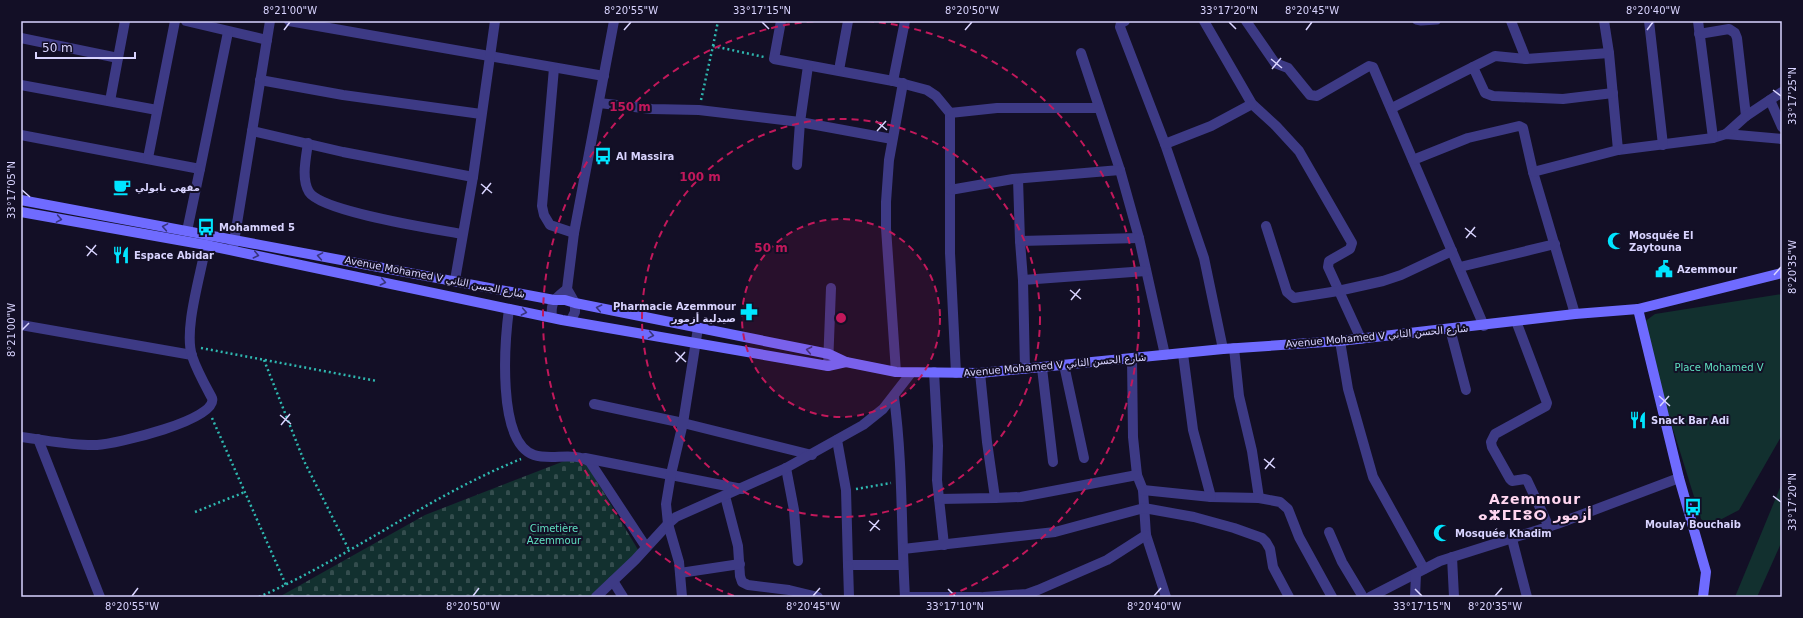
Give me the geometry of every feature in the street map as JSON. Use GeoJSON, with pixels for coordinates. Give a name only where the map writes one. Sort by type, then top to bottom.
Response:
{"type":"FeatureCollection","features":[{"type":"Feature","properties":{"kind":"main road","name":"Avenue Mohamed V شارع الحسن الثاني"},"geometry":{"type":"LineString","coordinates":[[21,200],[187,231],[207,240]]}},
{"type":"Feature","properties":{"kind":"main road","name":"Avenue Mohamed V شارع الحسن الثاني"},"geometry":{"type":"LineString","coordinates":[[21,212],[455,280],[554,300],[565,300],[829,354],[846,362],[896,372],[910,373],[980,373],[1042,368],[1223,349],[1361,339],[1484,326],[1575,314],[1638,309],[1782,273]]}},
{"type":"Feature","properties":{"kind":"main road","name":"Avenue Mohamed V شارع الحسن الثاني"},"geometry":{"type":"LineString","coordinates":[[233,245],[509,309],[828,366],[846,362]]}},
{"type":"Feature","properties":{"kind":"main road"},"geometry":{"type":"LineString","coordinates":[[1638,309],[1679,478],[1706,572],[1703,597]]}},
{"type":"Feature","properties":{"kind":"street"},"geometry":{"type":"LineString","coordinates":[[110,101],[125,21]]}},
{"type":"Feature","properties":{"kind":"street"},"geometry":{"type":"LineString","coordinates":[[148,158],[175,21]]}},
{"type":"Feature","properties":{"kind":"street"},"geometry":{"type":"LineString","coordinates":[[186,21],[266,40]]}},
{"type":"Feature","properties":{"kind":"street"},"geometry":{"type":"LineString","coordinates":[[233,245],[270,21]]}},
{"type":"Feature","properties":{"kind":"street"},"geometry":{"type":"LineString","coordinates":[[289,21],[604,76]]}},
{"type":"Feature","properties":{"kind":"street"},"geometry":{"type":"LineString","coordinates":[[455,280],[495,21]]}},
{"type":"Feature","properties":{"kind":"street"},"geometry":{"type":"LineString","coordinates":[[571,320],[575,312],[575,303],[567,289],[574,233],[614,21]]}},
{"type":"Feature","properties":{"kind":"street"},"geometry":{"type":"LineString","coordinates":[[781,21],[774,59],[903,83],[926,90],[936,96],[950,113],[950,254],[956,373]]}},
{"type":"Feature","properties":{"kind":"street"},"geometry":{"type":"LineString","coordinates":[[839,70],[848,21]]}},
{"type":"Feature","properties":{"kind":"street"},"geometry":{"type":"LineString","coordinates":[[892,81],[905,21]]}},
{"type":"Feature","properties":{"kind":"street"},"geometry":{"type":"LineString","coordinates":[[1124,21],[1121,23],[1120,27],[1165,144],[1204,258],[1223,349]]}},
{"type":"Feature","properties":{"kind":"street"},"geometry":{"type":"LineString","coordinates":[[1204,21],[1252,104],[1294,145],[1318,183],[1352,243],[1350,248],[1331,259],[1328,264],[1338,292],[1361,339]]}},
{"type":"Feature","properties":{"kind":"street"},"geometry":{"type":"LineString","coordinates":[[1246,21],[1275,63],[1288,68],[1310,95],[1317,96],[1371,65],[1373,67],[1392,108],[1484,326]]}},
{"type":"Feature","properties":{"kind":"street"},"geometry":{"type":"LineString","coordinates":[[1511,21],[1526,59]]}},
{"type":"Feature","properties":{"kind":"street"},"geometry":{"type":"LineString","coordinates":[[1604,21],[1609,53],[1618,150]]}},
{"type":"Feature","properties":{"kind":"street"},"geometry":{"type":"LineString","coordinates":[[1649,21],[1663,145]]}},
{"type":"Feature","properties":{"kind":"street"},"geometry":{"type":"LineString","coordinates":[[1698,21],[1713,138]]}},
{"type":"Feature","properties":{"kind":"street"},"geometry":{"type":"LineString","coordinates":[[1699,34],[1729,29],[1737,38],[1746,116]]}},
{"type":"Feature","properties":{"kind":"street"},"geometry":{"type":"LineString","coordinates":[[187,231],[228,32]]}},
{"type":"Feature","properties":{"kind":"street"},"geometry":{"type":"LineString","coordinates":[[21,38],[118,58]]}},
{"type":"Feature","properties":{"kind":"street"},"geometry":{"type":"LineString","coordinates":[[1081,53],[1120,170],[1139,238],[1165,355]]}},
{"type":"Feature","properties":{"kind":"street"},"geometry":{"type":"LineString","coordinates":[[1392,108],[1495,56],[1526,59],[1609,53]]}},
{"type":"Feature","properties":{"kind":"street"},"geometry":{"type":"LineString","coordinates":[[797,164],[800,122],[808,66]]}},
{"type":"Feature","properties":{"kind":"street"},"geometry":{"type":"LineString","coordinates":[[1473,67],[1485,93],[1493,96],[1563,99],[1613,92]]}},
{"type":"Feature","properties":{"kind":"street"},"geometry":{"type":"LineString","coordinates":[[554,68],[542,206],[544,215],[550,225],[574,233]]}},
{"type":"Feature","properties":{"kind":"street"},"geometry":{"type":"LineString","coordinates":[[260,80],[343,95],[481,114]]}},
{"type":"Feature","properties":{"kind":"street"},"geometry":{"type":"LineString","coordinates":[[896,372],[886,228],[886,202],[892,139],[903,83]]}},
{"type":"Feature","properties":{"kind":"street"},"geometry":{"type":"LineString","coordinates":[[21,85],[157,110]]}},
{"type":"Feature","properties":{"kind":"street"},"geometry":{"type":"LineString","coordinates":[[1726,134],[1746,116],[1782,92]]}},
{"type":"Feature","properties":{"kind":"street"},"geometry":{"type":"LineString","coordinates":[[1770,100],[1782,127]]}},
{"type":"Feature","properties":{"kind":"street"},"geometry":{"type":"LineString","coordinates":[[599,103],[652,109],[699,110],[800,122],[892,139]]}},
{"type":"Feature","properties":{"kind":"street"},"geometry":{"type":"LineString","coordinates":[[1165,144],[1211,126],[1252,104]]}},
{"type":"Feature","properties":{"kind":"street"},"geometry":{"type":"LineString","coordinates":[[950,113],[997,108],[1099,108]]}},
{"type":"Feature","properties":{"kind":"street"},"geometry":{"type":"LineString","coordinates":[[1413,160],[1468,138],[1519,126],[1524,129],[1532,172],[1575,314]]}},
{"type":"Feature","properties":{"kind":"street"},"geometry":{"type":"LineString","coordinates":[[252,131],[472,177]]}},
{"type":"Feature","properties":{"kind":"street"},"geometry":{"type":"LineString","coordinates":[[1532,172],[1618,150],[1713,138],[1726,134],[1782,139]]}},
{"type":"Feature","properties":{"kind":"street"},"geometry":{"type":"LineString","coordinates":[[21,136],[200,168]]}},
{"type":"Feature","properties":{"kind":"street"},"geometry":{"type":"LineString","coordinates":[[308,143],[305,172],[306,185],[310,193],[320,200],[368,216],[462,234]]}},
{"type":"Feature","properties":{"kind":"street"},"geometry":{"type":"LineString","coordinates":[[950,190],[1018,179],[1120,170]]}},
{"type":"Feature","properties":{"kind":"street"},"geometry":{"type":"LineString","coordinates":[[1018,179],[1023,280],[1025,369]]}},
{"type":"Feature","properties":{"kind":"street"},"geometry":{"type":"LineString","coordinates":[[1266,226],[1287,292],[1290,296],[1298,298],[1366,286],[1401,275],[1452,251]]}},
{"type":"Feature","properties":{"kind":"street"},"geometry":{"type":"LineString","coordinates":[[1020,241],[1139,238]]}},
{"type":"Feature","properties":{"kind":"street"},"geometry":{"type":"LineString","coordinates":[[21,437],[96,445],[116,443],[179,424],[197,417],[208,410],[213,401],[191,351],[193,310],[207,240]]}},
{"type":"Feature","properties":{"kind":"street"},"geometry":{"type":"LineString","coordinates":[[1460,267],[1555,244]]}},
{"type":"Feature","properties":{"kind":"street"},"geometry":{"type":"LineString","coordinates":[[1023,280],[1146,271]]}},
{"type":"Feature","properties":{"kind":"street"},"geometry":{"type":"LineString","coordinates":[[828,366],[830,288]]}},
{"type":"Feature","properties":{"kind":"street"},"geometry":{"type":"LineString","coordinates":[[552,317],[551,309],[554,300],[567,289]]}},
{"type":"Feature","properties":{"kind":"street"},"geometry":{"type":"LineString","coordinates":[[509,309],[504,362],[509,414],[517,436],[524,447],[533,454],[585,458],[742,489]]}},
{"type":"Feature","properties":{"kind":"street"},"geometry":{"type":"LineString","coordinates":[[1516,321],[1548,403],[1546,406],[1495,434],[1492,447],[1510,480],[1527,480],[1549,527]]}},
{"type":"Feature","properties":{"kind":"street"},"geometry":{"type":"LineString","coordinates":[[21,325],[191,351]]}},
{"type":"Feature","properties":{"kind":"street"},"geometry":{"type":"LineString","coordinates":[[682,597],[680,573],[675,544],[668,524],[666,504],[671,474],[684,423],[698,328]]}},
{"type":"Feature","properties":{"kind":"street"},"geometry":{"type":"LineString","coordinates":[[1450,329],[1466,390]]}},
{"type":"Feature","properties":{"kind":"street"},"geometry":{"type":"LineString","coordinates":[[1340,341],[1348,389],[1373,476],[1420,572],[1415,597]]}},
{"type":"Feature","properties":{"kind":"street"},"geometry":{"type":"LineString","coordinates":[[1234,348],[1239,396],[1252,451],[1259,498]]}},
{"type":"Feature","properties":{"kind":"street"},"geometry":{"type":"LineString","coordinates":[[1183,354],[1193,430],[1211,497]]}},
{"type":"Feature","properties":{"kind":"street"},"geometry":{"type":"LineString","coordinates":[[1132,359],[1133,437],[1137,474],[1142,490],[1146,535],[1166,597]]}},
{"type":"Feature","properties":{"kind":"street"},"geometry":{"type":"LineString","coordinates":[[1064,365],[1084,458]]}},
{"type":"Feature","properties":{"kind":"street"},"geometry":{"type":"LineString","coordinates":[[1042,368],[1053,462]]}},
{"type":"Feature","properties":{"kind":"street"},"geometry":{"type":"LineString","coordinates":[[934,372],[938,446],[937,480],[944,544]]}},
{"type":"Feature","properties":{"kind":"street"},"geometry":{"type":"LineString","coordinates":[[596,597],[668,524],[686,512],[742,489],[812,455],[863,425],[894,397],[910,373]]}},
{"type":"Feature","properties":{"kind":"street"},"geometry":{"type":"LineString","coordinates":[[980,373],[987,442],[995,498]]}},
{"type":"Feature","properties":{"kind":"street"},"geometry":{"type":"LineString","coordinates":[[894,397],[898,429],[901,482],[905,597],[980,597]]}},
{"type":"Feature","properties":{"kind":"street"},"geometry":{"type":"LineString","coordinates":[[594,404],[684,423],[812,455]]}},
{"type":"Feature","properties":{"kind":"street"},"geometry":{"type":"LineString","coordinates":[[38,439],[100,597]]}},
{"type":"Feature","properties":{"kind":"street"},"geometry":{"type":"LineString","coordinates":[[837,440],[846,490],[849,597]]}},
{"type":"Feature","properties":{"kind":"street"},"geometry":{"type":"LineString","coordinates":[[585,458],[593,466],[646,547]]}},
{"type":"Feature","properties":{"kind":"street"},"geometry":{"type":"LineString","coordinates":[[786,468],[794,510],[798,561]]}},
{"type":"Feature","properties":{"kind":"street"},"geometry":{"type":"LineString","coordinates":[[939,499],[1021,497],[1137,474]]}},
{"type":"Feature","properties":{"kind":"street"},"geometry":{"type":"LineString","coordinates":[[1329,532],[1342,562],[1370,597],[1452,557],[1549,527],[1679,478]]}},
{"type":"Feature","properties":{"kind":"street"},"geometry":{"type":"LineString","coordinates":[[1142,490],[1211,497],[1259,498],[1280,502],[1286,506],[1299,537],[1332,597]]}},
{"type":"Feature","properties":{"kind":"street"},"geometry":{"type":"LineString","coordinates":[[725,496],[736,535],[740,564],[740,580],[744,584],[789,590],[818,597]]}},
{"type":"Feature","properties":{"kind":"street"},"geometry":{"type":"LineString","coordinates":[[903,549],[1055,532],[1144,508],[1194,517],[1234,528],[1262,538],[1270,549],[1273,567],[1289,597]]}},
{"type":"Feature","properties":{"kind":"street"},"geometry":{"type":"LineString","coordinates":[[984,597],[1027,594],[1038,590],[1107,560],[1146,535]]}},
{"type":"Feature","properties":{"kind":"street"},"geometry":{"type":"LineString","coordinates":[[1512,539],[1527,597]]}},
{"type":"Feature","properties":{"kind":"street"},"geometry":{"type":"LineString","coordinates":[[1452,557],[1454,597]]}},
{"type":"Feature","properties":{"kind":"street"},"geometry":{"type":"LineString","coordinates":[[680,573],[740,564]]}},
{"type":"Feature","properties":{"kind":"street"},"geometry":{"type":"LineString","coordinates":[[848,565],[903,565]]}},
{"type":"Feature","properties":{"kind":"street"},"geometry":{"type":"LineString","coordinates":[[613,581],[623,597]]}},
{"type":"Feature","properties":{"kind":"lane"},"geometry":{"type":"LineString","coordinates":[[1416,21],[1437,21]]}},
{"type":"Feature","properties":{"kind":"path"},"geometry":{"type":"LineString","coordinates":[[699,110],[718,21]]}},
{"type":"Feature","properties":{"kind":"path"},"geometry":{"type":"LineString","coordinates":[[713,46],[774,59]]}},
{"type":"Feature","properties":{"kind":"path"},"geometry":{"type":"LineString","coordinates":[[191,351],[264,360],[377,381]]}},
{"type":"Feature","properties":{"kind":"path"},"geometry":{"type":"LineString","coordinates":[[264,360],[304,460],[349,550]]}},
{"type":"Feature","properties":{"kind":"path"},"geometry":{"type":"LineString","coordinates":[[208,410],[286,585]]}},
{"type":"Feature","properties":{"kind":"path"},"geometry":{"type":"LineString","coordinates":[[259,597],[286,585],[444,496],[500,468],[533,454]]}},
{"type":"Feature","properties":{"kind":"path"},"geometry":{"type":"LineString","coordinates":[[846,490],[901,482]]}},
{"type":"Feature","properties":{"kind":"path"},"geometry":{"type":"LineString","coordinates":[[195,512],[245,492]]}},
{"type":"Feature","properties":{"kind":"green space","name":"Place Mohamed V"},"geometry":{"type":"Polygon","coordinates":[[[1782,294],[1782,435],[1739,510],[1718,521],[1707,524],[1701,519],[1644,336],[1644,322],[1655,314],[1782,294]]]}},
{"type":"Feature","properties":{"kind":"green space","name":"Cimetière Azemmour"},"geometry":{"type":"Polygon","coordinates":[[[567,460],[586,463],[640,553],[594,597],[279,597],[425,515],[567,460]]]}},
{"type":"Feature","properties":{"kind":"green space"},"geometry":{"type":"Polygon","coordinates":[[[1782,483],[1782,541],[1757,597],[1735,597],[1782,483]]]}},
{"type":"Feature","properties":{"kind":"place","name":"Al Massira"},"geometry":{"type":"Point","coordinates":[603,156]}},
{"type":"Feature","properties":{"kind":"place","name":"مقهى نابولي"},"geometry":{"type":"Point","coordinates":[122,187]}},
{"type":"Feature","properties":{"kind":"place","name":"Mohammed 5"},"geometry":{"type":"Point","coordinates":[206,227]}},
{"type":"Feature","properties":{"kind":"place","name":"Mosquée El Zaytouna"},"geometry":{"type":"Point","coordinates":[1616,241]}},
{"type":"Feature","properties":{"kind":"place","name":"Espace Abidar"},"geometry":{"type":"Point","coordinates":[121,255]}},
{"type":"Feature","properties":{"kind":"place","name":"Azemmour"},"geometry":{"type":"Point","coordinates":[1664,269]}},
{"type":"Feature","properties":{"kind":"place","name":"Pharmacie Azemmour صيدلية أزمور"},"geometry":{"type":"Point","coordinates":[749,312]}},
{"type":"Feature","properties":{"kind":"place","name":"Snack Bar Adi"},"geometry":{"type":"Point","coordinates":[1638,420]}},
{"type":"Feature","properties":{"kind":"place","name":"Moulay Bouchaib"},"geometry":{"type":"Point","coordinates":[1693,507]}},
{"type":"Feature","properties":{"kind":"place","name":"Mosquée Khadim"},"geometry":{"type":"Point","coordinates":[1442,533]}},
{"type":"Feature","properties":{"kind":"district","name":"Azemmour ⴰⵣⵎⵎⵓⵔ أزمور"},"geometry":{"type":"Point","coordinates":[1535,508]}}]}
